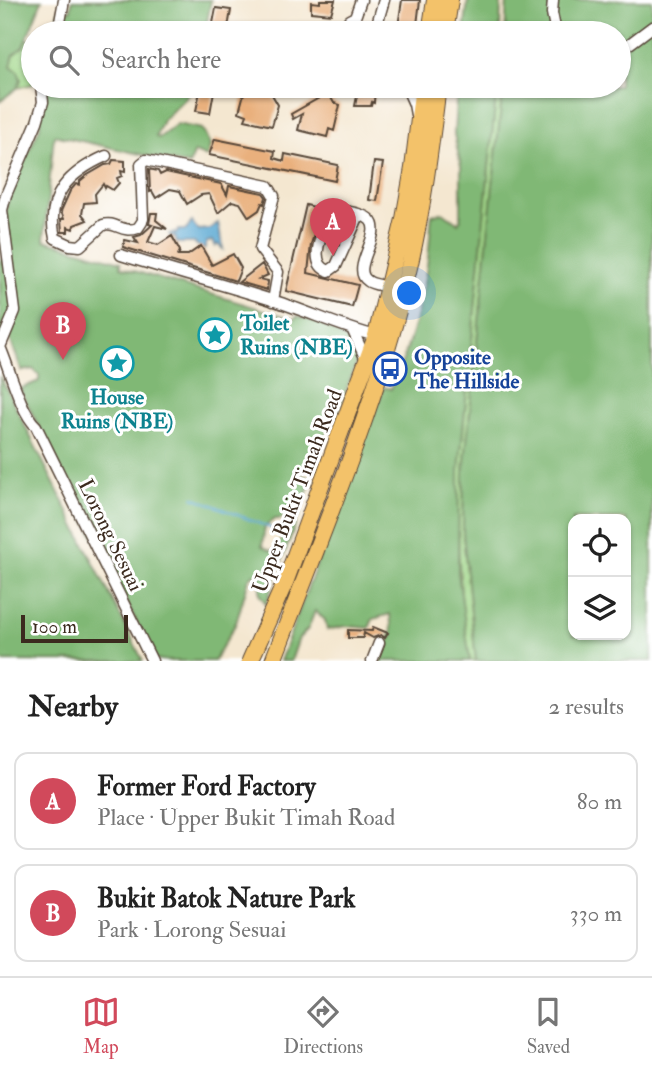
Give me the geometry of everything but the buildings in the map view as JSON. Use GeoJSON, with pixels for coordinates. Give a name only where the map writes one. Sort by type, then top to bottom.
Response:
{"type":"FeatureCollection","features":[{"type":"Feature","properties":{"kind":"highway","name":"Upper Bukit Timah Road"},"geometry":{"type":"LineString","coordinates":[[250,661],[286,580],[376,336],[410,183],[421,98]]}},
{"type":"Feature","properties":{"kind":"highway","name":"Upper Bukit Timah Road"},"geometry":{"type":"LineString","coordinates":[[273,661],[370,403],[406,279],[429,162],[437,98]]}},
{"type":"Feature","properties":{"kind":"highway"},"geometry":{"type":"LineString","coordinates":[[410,183],[419,163],[429,162]]}},
{"type":"Feature","properties":{"kind":"highway"},"geometry":{"type":"LineString","coordinates":[[388,291],[400,277],[406,279]]}},
{"type":"Feature","properties":{"kind":"highway"},"geometry":{"type":"LineString","coordinates":[[316,500],[327,501],[335,495]]}},
{"type":"Feature","properties":{"kind":"street"},"geometry":{"type":"LineString","coordinates":[[60,21],[64,0]]}},
{"type":"Feature","properties":{"kind":"street"},"geometry":{"type":"LineString","coordinates":[[349,20],[355,17],[361,0]]}},
{"type":"Feature","properties":{"kind":"street"},"geometry":{"type":"LineString","coordinates":[[378,21],[384,0]]}},
{"type":"Feature","properties":{"kind":"street"},"geometry":{"type":"LineString","coordinates":[[553,0],[554,21]]}},
{"type":"Feature","properties":{"kind":"street"},"geometry":{"type":"LineString","coordinates":[[631,43],[652,27]]}},
{"type":"Feature","properties":{"kind":"street","name":"Lorong Sesuai"},"geometry":{"type":"LineString","coordinates":[[42,98],[37,122],[6,194],[2,210],[15,311],[0,347],[152,661]]}},
{"type":"Feature","properties":{"kind":"street"},"geometry":{"type":"LineString","coordinates":[[411,98],[418,124]]}},
{"type":"Feature","properties":{"kind":"street"},"geometry":{"type":"LineString","coordinates":[[106,156],[82,167],[64,188],[53,210],[55,238],[70,246],[80,246],[108,223],[125,231],[138,228],[143,220],[141,164],[146,160],[268,186],[274,196],[260,248],[278,272],[273,301]]}},
{"type":"Feature","properties":{"kind":"street"},"geometry":{"type":"LineString","coordinates":[[359,215],[336,265],[329,271],[324,270],[318,263],[317,255],[329,214],[338,210],[359,215],[370,220],[373,225],[361,270],[363,278],[388,291]]}},
{"type":"Feature","properties":{"kind":"street"},"geometry":{"type":"LineString","coordinates":[[121,255],[316,315],[353,331],[376,336]]}},
{"type":"Feature","properties":{"kind":"street"},"geometry":{"type":"LineString","coordinates":[[353,331],[367,362]]}},
{"type":"Feature","properties":{"kind":"street"},"geometry":{"type":"LineString","coordinates":[[372,661],[379,643]]}},
{"type":"Feature","properties":{"kind":"green space"},"geometry":{"type":"Polygon","coordinates":[[[0,0],[42,0],[34,21],[21,21],[21,49],[14,54],[11,66],[18,71],[21,80],[17,88],[0,101],[0,0]]]}},
{"type":"Feature","properties":{"kind":"green space"},"geometry":{"type":"Polygon","coordinates":[[[72,0],[211,0],[207,21],[56,21],[59,9],[71,10],[72,0]]]}},
{"type":"Feature","properties":{"kind":"green space"},"geometry":{"type":"Polygon","coordinates":[[[468,0],[501,0],[500,21],[465,21],[468,0]]]}},
{"type":"Feature","properties":{"kind":"green space"},"geometry":{"type":"Polygon","coordinates":[[[507,0],[652,0],[652,661],[476,661],[463,534],[464,471],[502,98],[631,98],[631,21],[506,21],[507,0]]]}},
{"type":"Feature","properties":{"kind":"green space"},"geometry":{"type":"Polygon","coordinates":[[[0,23],[21,33],[21,87],[0,101],[0,23]]]}},
{"type":"Feature","properties":{"kind":"green space"},"geometry":{"type":"Polygon","coordinates":[[[41,98],[185,98],[163,120],[156,137],[159,138],[177,124],[202,129],[210,145],[207,157],[195,152],[189,165],[54,135],[44,240],[121,262],[121,267],[294,319],[297,316],[320,323],[355,345],[358,359],[336,417],[300,475],[311,481],[298,518],[292,517],[291,511],[286,512],[281,519],[275,519],[265,527],[262,546],[271,551],[276,549],[291,521],[296,523],[266,604],[260,595],[260,577],[254,574],[249,579],[236,623],[214,661],[155,659],[20,389],[39,381],[39,375],[33,369],[22,371],[7,331],[0,332],[0,261],[9,254],[5,219],[8,197],[40,127],[41,98]]]}},
{"type":"Feature","properties":{"kind":"green space"},"geometry":{"type":"Polygon","coordinates":[[[456,98],[496,98],[459,471],[458,572],[470,661],[380,661],[392,632],[390,614],[373,619],[369,628],[345,626],[327,630],[325,620],[315,611],[308,629],[299,638],[291,661],[280,661],[384,387],[391,389],[398,374],[419,308],[426,274],[432,215],[443,212],[458,223],[461,219],[461,166],[454,134],[456,98]]]}},
{"type":"Feature","properties":{"kind":"green space"},"geometry":{"type":"Polygon","coordinates":[[[496,98],[502,98],[464,471],[463,534],[476,661],[470,661],[463,613],[459,566],[459,471],[496,98]]]}},
{"type":"Feature","properties":{"kind":"green space"},"geometry":{"type":"Polygon","coordinates":[[[0,376],[143,661],[0,661],[0,376]]]}},
{"type":"Feature","properties":{"kind":"water"},"geometry":{"type":"Polygon","coordinates":[[[192,222],[198,230],[209,229],[218,223],[223,249],[217,244],[215,247],[212,241],[207,242],[204,250],[194,243],[177,243],[175,236],[172,238],[169,234],[186,230],[192,222]]]}},
{"type":"Feature","properties":{"kind":"waterway"},"geometry":{"type":"LineString","coordinates":[[193,497],[288,535]]}},
{"type":"Feature","properties":{"kind":"place","name":"Former Ford Factory"},"geometry":{"type":"Point","coordinates":[333,256]}},
{"type":"Feature","properties":{"kind":"place","name":"Toilet Ruins (NBE)"},"geometry":{"type":"Point","coordinates":[215,335]}},
{"type":"Feature","properties":{"kind":"place","name":"Bukit Batok Nature Park"},"geometry":{"type":"Point","coordinates":[63,360]}},
{"type":"Feature","properties":{"kind":"place","name":"House Ruins (NBE)"},"geometry":{"type":"Point","coordinates":[117,363]}},
{"type":"Feature","properties":{"kind":"place","name":"Opposite The Hillside"},"geometry":{"type":"Point","coordinates":[390,369]}}]}
